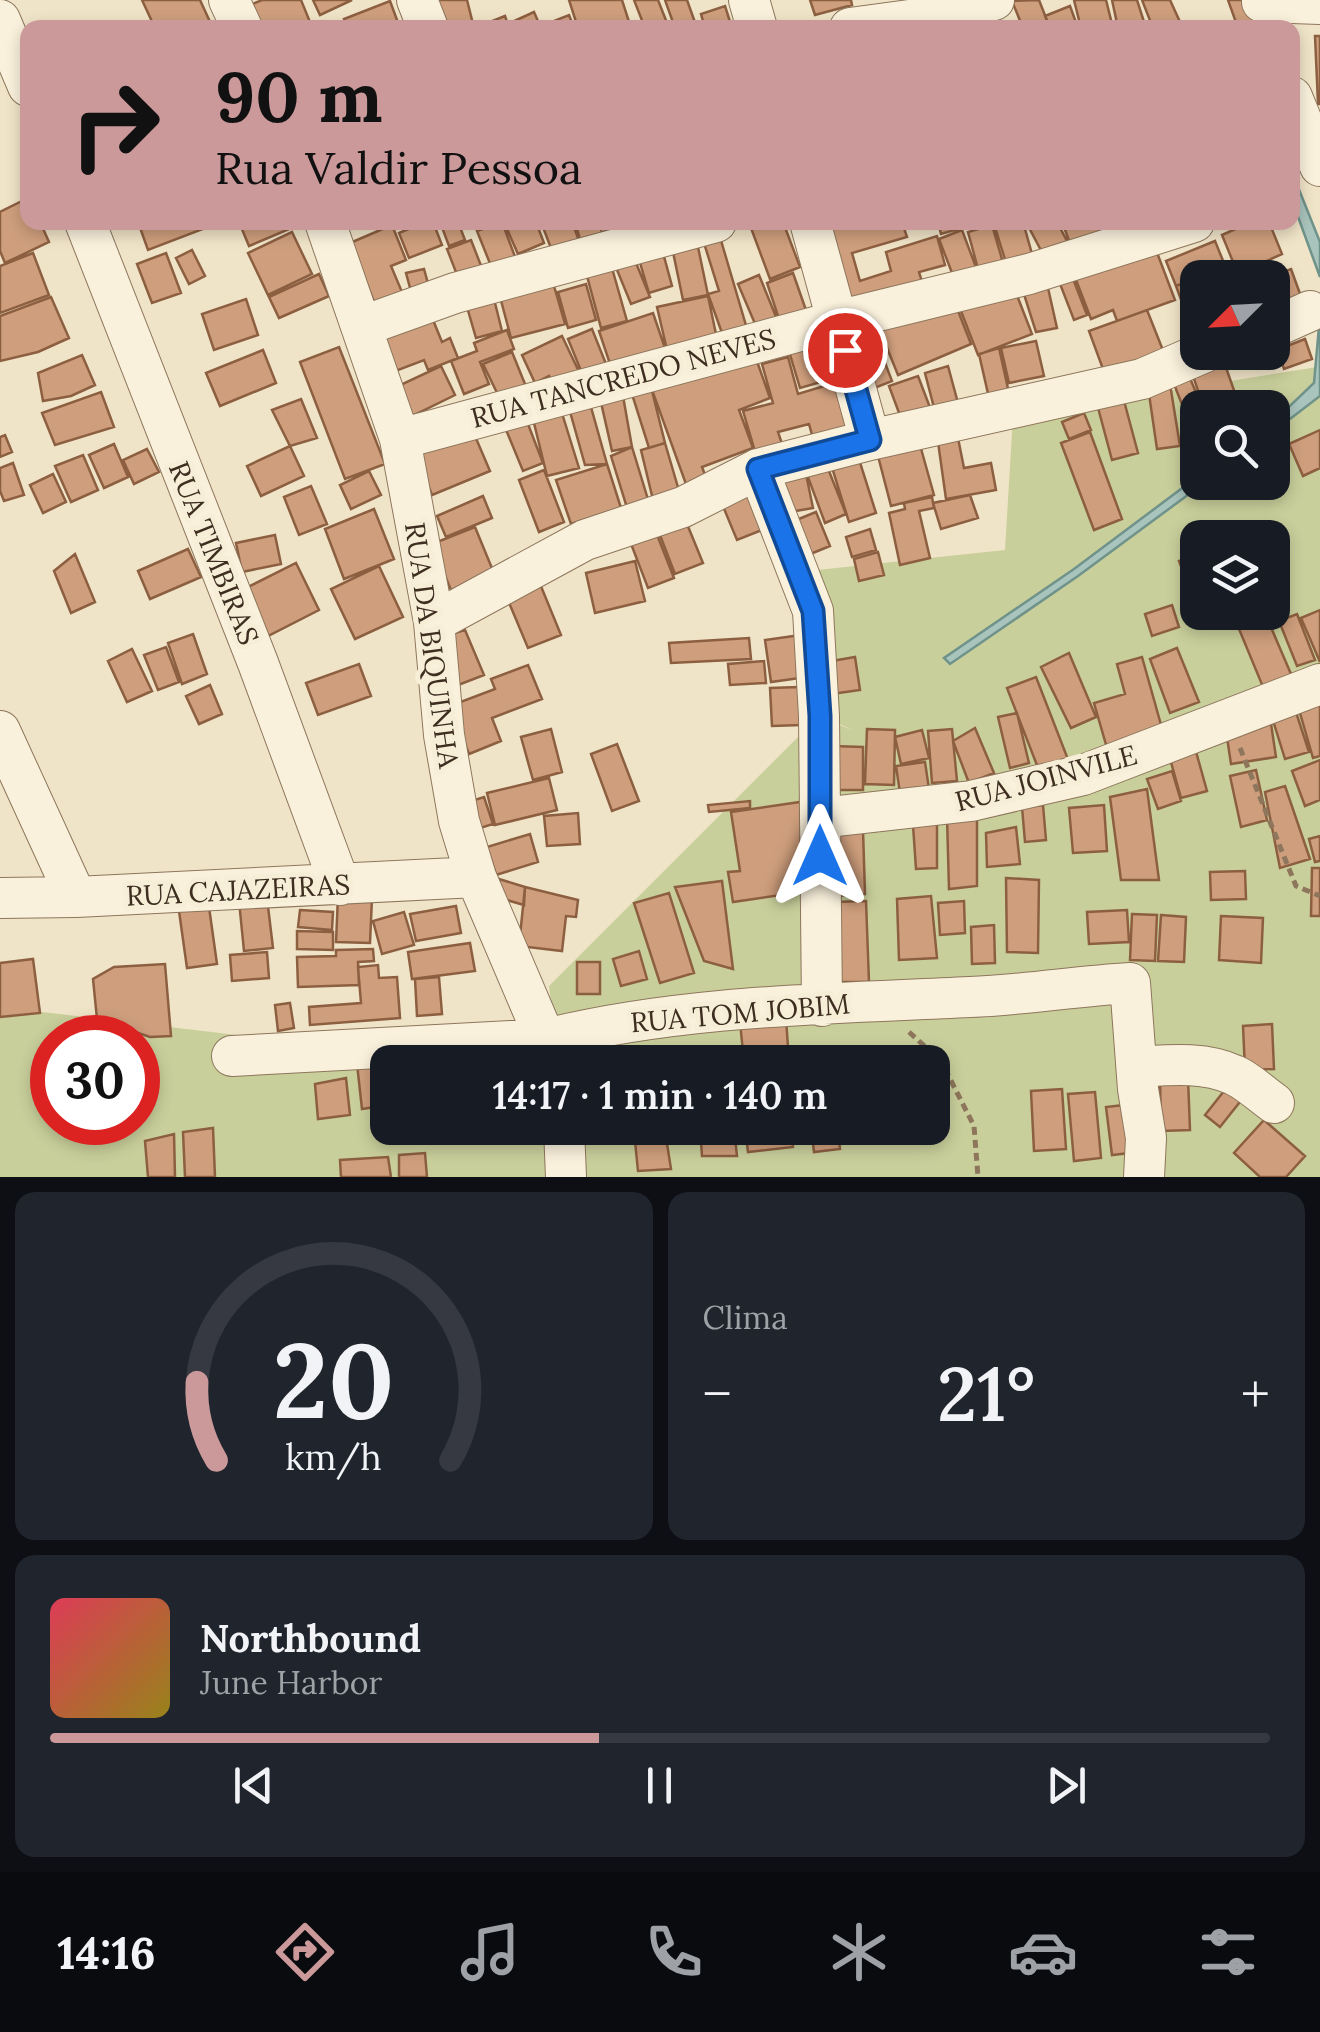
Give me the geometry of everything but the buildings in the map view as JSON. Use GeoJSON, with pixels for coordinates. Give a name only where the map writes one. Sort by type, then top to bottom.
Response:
{"type":"FeatureCollection","features":[{"type":"Feature","properties":{"kind":"street"},"geometry":{"type":"LineString","coordinates":[[910,20],[994,0]]}},
{"type":"Feature","properties":{"kind":"street"},"geometry":{"type":"LineString","coordinates":[[1264,10],[1320,4]]}},
{"type":"Feature","properties":{"kind":"street"},"geometry":{"type":"LineString","coordinates":[[0,20],[20,67]]}},
{"type":"Feature","properties":{"kind":"street"},"geometry":{"type":"LineString","coordinates":[[1300,137],[1308,176]]}},
{"type":"Feature","properties":{"kind":"street","name":"RUA TIMBIRAS"},"geometry":{"type":"LineString","coordinates":[[88,230],[258,662],[340,885]]}},
{"type":"Feature","properties":{"kind":"street","name":"RUA DA BIQUINHA"},"geometry":{"type":"LineString","coordinates":[[328,230],[400,439],[434,622],[452,783],[476,878],[547,1045]]}},
{"type":"Feature","properties":{"kind":"street"},"geometry":{"type":"LineString","coordinates":[[363,326],[455,293],[687,230]]}},
{"type":"Feature","properties":{"kind":"street"},"geometry":{"type":"LineString","coordinates":[[812,230],[870,440]]}},
{"type":"Feature","properties":{"kind":"street","name":"RUA TANCREDO NEVES"},"geometry":{"type":"LineString","coordinates":[[400,439],[837,321],[1029,274],[1169,230]]}},
{"type":"Feature","properties":{"kind":"street"},"geometry":{"type":"LineString","coordinates":[[1290,320],[1310,311]]}},
{"type":"Feature","properties":{"kind":"street"},"geometry":{"type":"LineString","coordinates":[[434,622],[584,540],[683,506],[758,469],[1142,379],[1180,363]]}},
{"type":"Feature","properties":{"kind":"street"},"geometry":{"type":"LineString","coordinates":[[758,469],[813,611],[820,716],[822,1006]]}},
{"type":"Feature","properties":{"kind":"street","name":"RUA JOINVILE"},"geometry":{"type":"LineString","coordinates":[[820,818],[971,801],[1031,788],[1132,758],[1320,684]]}},
{"type":"Feature","properties":{"kind":"street"},"geometry":{"type":"LineString","coordinates":[[0,731],[76,897]]}},
{"type":"Feature","properties":{"kind":"street","name":"RUA CAJAZEIRAS"},"geometry":{"type":"LineString","coordinates":[[0,898],[476,878]]}},
{"type":"Feature","properties":{"kind":"street","name":"RUA TOM JOBIM"},"geometry":{"type":"LineString","coordinates":[[569,1045],[653,1019],[1130,983],[1137,1067]]}},
{"type":"Feature","properties":{"kind":"street","name":"RUA TOM JOBIM"},"geometry":{"type":"LineString","coordinates":[[232,1056],[370,1054]]}},
{"type":"Feature","properties":{"kind":"street"},"geometry":{"type":"LineString","coordinates":[[1144,1177],[1146,1138],[1137,1067],[1187,1064],[1212,1068],[1235,1075],[1274,1103]]}},
{"type":"Feature","properties":{"kind":"street"},"geometry":{"type":"LineString","coordinates":[[565,1145],[566,1177]]}},
{"type":"Feature","properties":{"kind":"path"},"geometry":{"type":"LineString","coordinates":[[1227,718],[1296,886],[1320,896]]}},
{"type":"Feature","properties":{"kind":"path"},"geometry":{"type":"LineString","coordinates":[[867,1002],[896,1020],[941,1061],[974,1126],[978,1177]]}},
{"type":"Feature","properties":{"kind":"green space"},"geometry":{"type":"Polygon","coordinates":[[[1317,367],[1320,1177],[0,1177],[0,1007],[68,1015],[30,1015],[30,1145],[160,1145],[160,1026],[370,1051],[370,1145],[950,1145],[950,1045],[556,1045],[549,986],[819,716],[854,731],[832,720],[817,570],[1005,550],[1013,416],[1317,367]]]}},
{"type":"Feature","properties":{"kind":"water"},"geometry":{"type":"Polygon","coordinates":[[[1300,192],[1320,242],[1320,277],[1300,222],[1300,192]]]}},
{"type":"Feature","properties":{"kind":"water"},"geometry":{"type":"Polygon","coordinates":[[[1320,315],[1320,396],[1290,419],[1290,406],[1314,383],[1320,315]]]}},
{"type":"Feature","properties":{"kind":"water"},"geometry":{"type":"Polygon","coordinates":[[[1180,490],[1181,500],[1078,576],[950,664],[944,658],[1074,569],[1180,490]]]}},
{"type":"Feature","properties":{"kind":"route"},"geometry":{"type":"LineString","coordinates":[[820,856],[820,716],[813,611],[758,469],[870,440],[845,350]]}}]}
